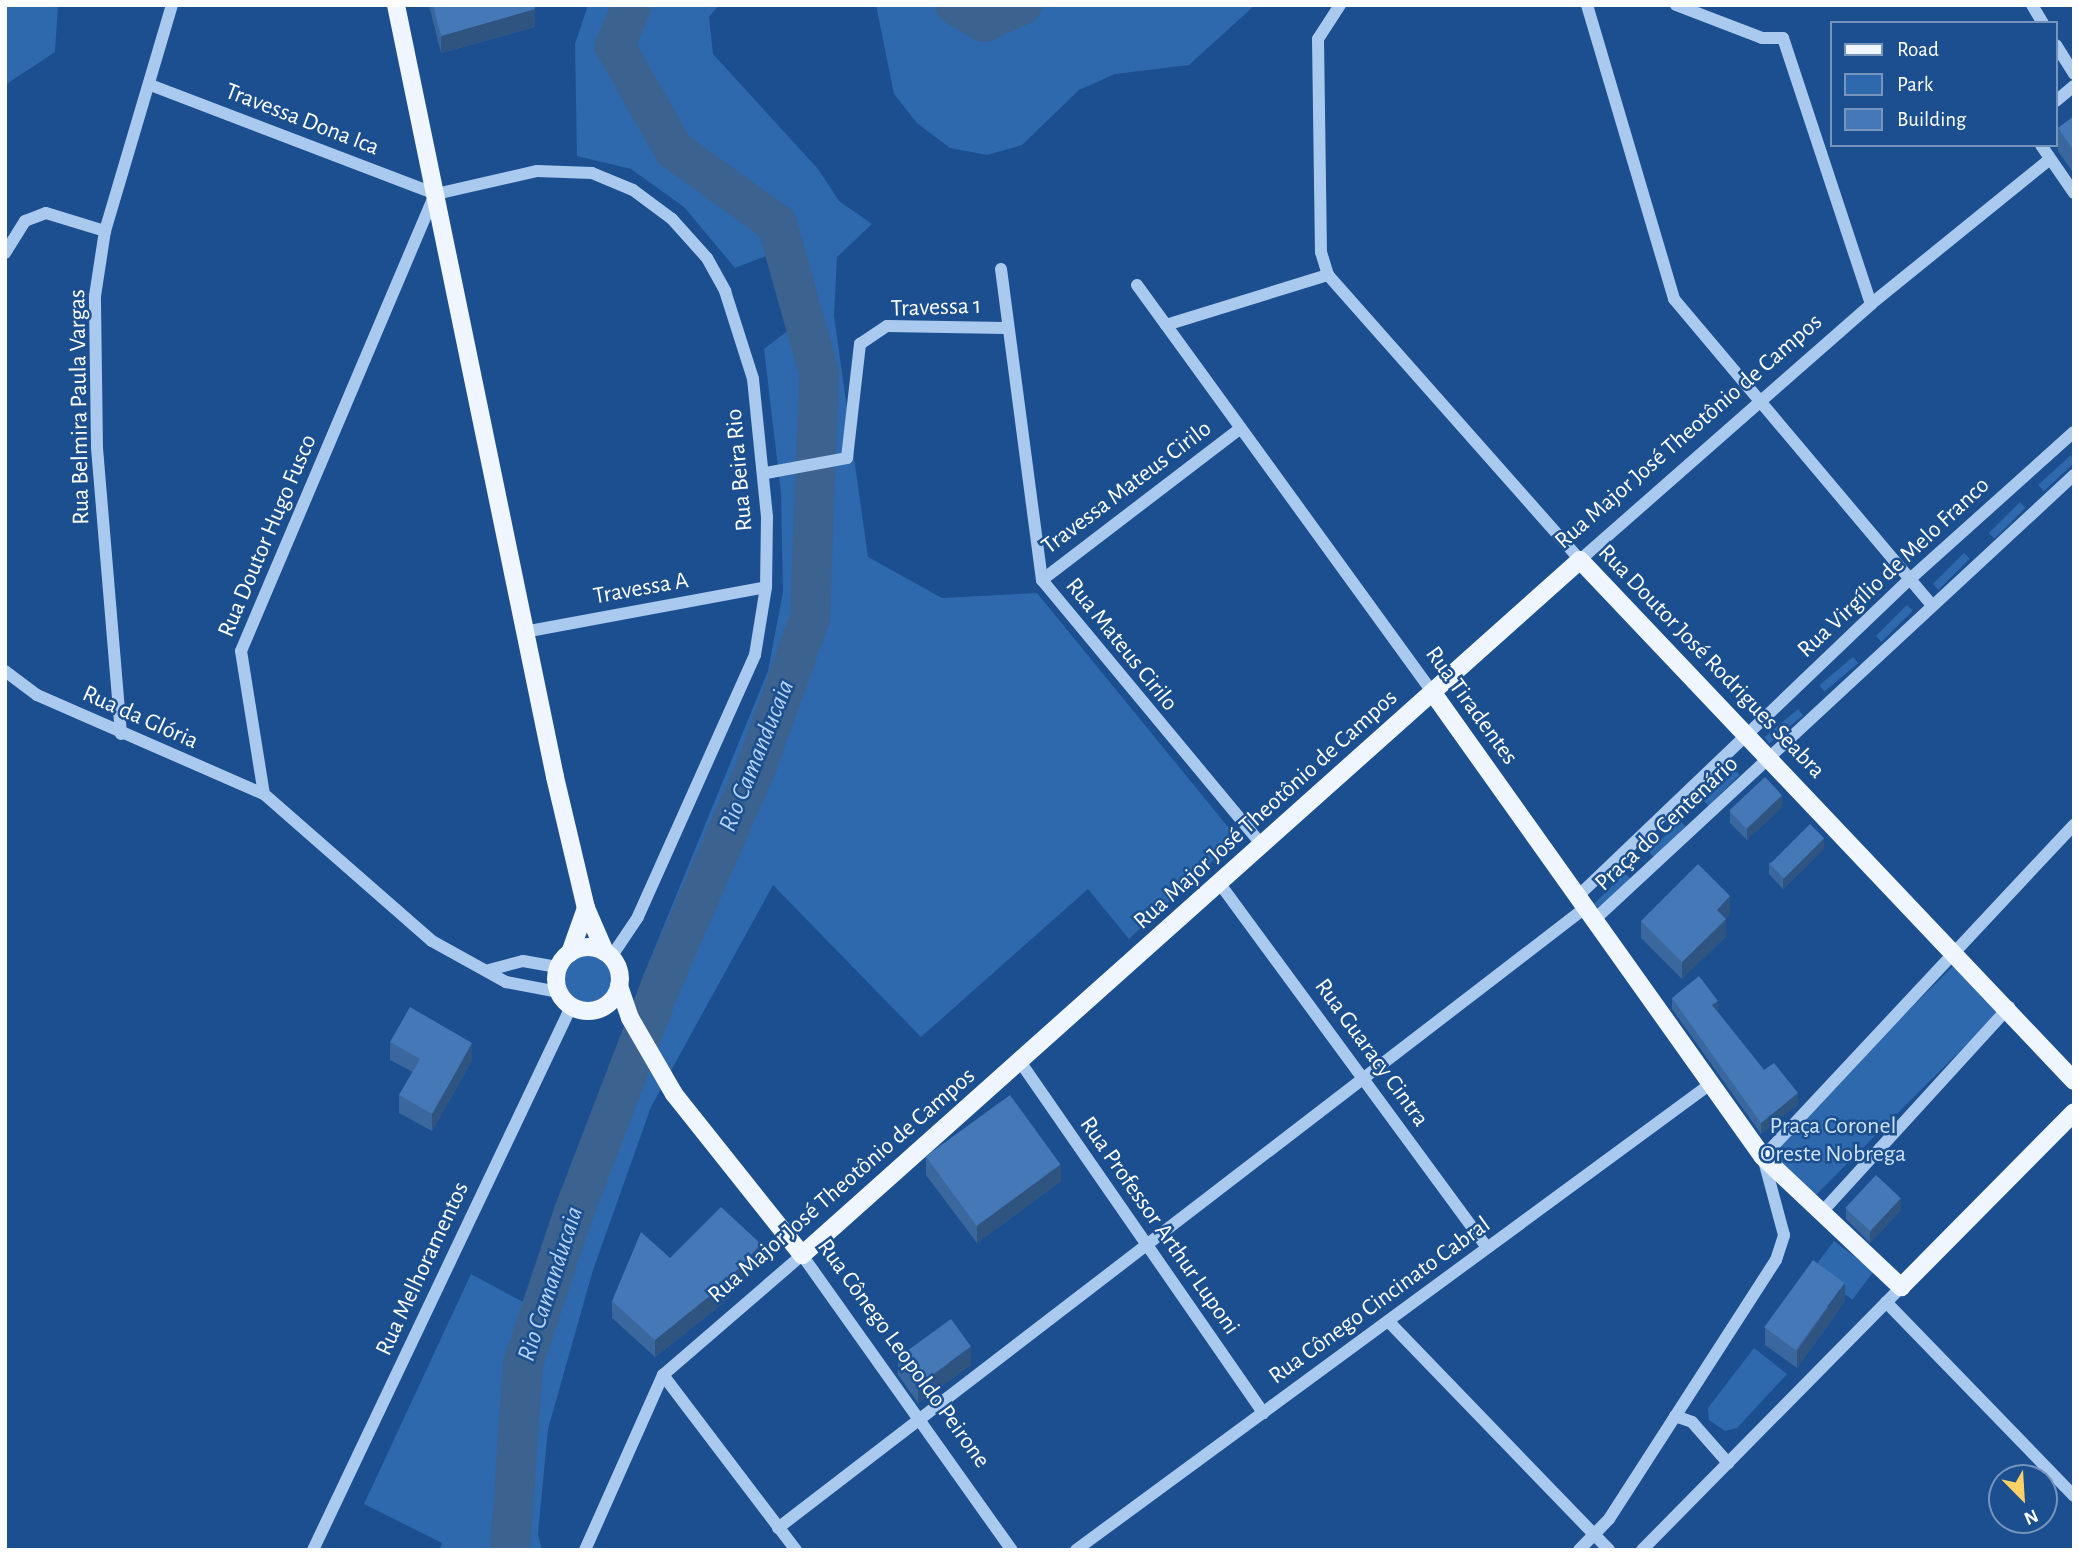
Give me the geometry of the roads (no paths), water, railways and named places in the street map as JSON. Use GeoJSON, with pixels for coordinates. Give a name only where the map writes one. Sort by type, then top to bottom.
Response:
{"type":"FeatureCollection","features":[{"type":"Feature","properties":{"kind":"main road"},"geometry":{"type":"LineString","coordinates":[[396,5],[524,632],[586,908],[620,986],[599,1009]]}},
{"type":"Feature","properties":{"kind":"main road","name":"Rua Major José Theotônio de Campos"},"geometry":{"type":"LineString","coordinates":[[802,1255],[1021,1063],[1580,561]]}},
{"type":"Feature","properties":{"kind":"main road","name":"Rua Doutor José Rodrigues Seabra"},"geometry":{"type":"LineString","coordinates":[[1580,561],[1744,736],[1956,950],[2074,1081]]}},
{"type":"Feature","properties":{"kind":"main road","name":"Rua Tiradentes"},"geometry":{"type":"LineString","coordinates":[[1433,693],[1709,1085],[1763,1157],[1901,1287]]}},
{"type":"Feature","properties":{"kind":"main road"},"geometry":{"type":"LineString","coordinates":[[586,908],[564,960],[558,992],[571,1007],[599,1009],[630,1018]]}},
{"type":"Feature","properties":{"kind":"main road"},"geometry":{"type":"LineString","coordinates":[[564,960],[591,947],[608,954]]}},
{"type":"Feature","properties":{"kind":"main road","name":"Rua Cônego Leopoldo Peirone"},"geometry":{"type":"LineString","coordinates":[[620,986],[630,1018],[674,1094],[802,1255]]}},
{"type":"Feature","properties":{"kind":"main road"},"geometry":{"type":"LineString","coordinates":[[1901,1287],[2074,1112]]}},
{"type":"Feature","properties":{"kind":"street","name":"Rua Belmira Paula Vargas"},"geometry":{"type":"LineString","coordinates":[[121,734],[97,447],[95,296],[105,231],[153,86],[172,5]]}},
{"type":"Feature","properties":{"kind":"street"},"geometry":{"type":"LineString","coordinates":[[1166,325],[1328,275],[1321,253],[1318,39],[1340,5]]}},
{"type":"Feature","properties":{"kind":"street"},"geometry":{"type":"LineString","coordinates":[[1587,5],[1674,299],[1757,403],[1932,605]]}},
{"type":"Feature","properties":{"kind":"street"},"geometry":{"type":"LineString","coordinates":[[1676,5],[1762,38],[1783,37],[1871,304]]}},
{"type":"Feature","properties":{"kind":"street"},"geometry":{"type":"LineString","coordinates":[[2032,5],[2042,21]]}},
{"type":"Feature","properties":{"kind":"street"},"geometry":{"type":"LineString","coordinates":[[2058,48],[2074,74]]}},
{"type":"Feature","properties":{"kind":"street","name":"Travessa Dona Ica"},"geometry":{"type":"LineString","coordinates":[[153,86],[436,194]]}},
{"type":"Feature","properties":{"kind":"street"},"geometry":{"type":"LineString","coordinates":[[2058,99],[2074,86]]}},
{"type":"Feature","properties":{"kind":"street"},"geometry":{"type":"LineString","coordinates":[[2042,147],[2074,193]]}},
{"type":"Feature","properties":{"kind":"street","name":"Rua Major José Theotônio de Campos"},"geometry":{"type":"LineString","coordinates":[[1580,561],[1871,304],[2050,159]]}},
{"type":"Feature","properties":{"kind":"street","name":"Rua Beira Rio"},"geometry":{"type":"LineString","coordinates":[[436,194],[537,171],[592,173],[633,190],[672,219],[725,291],[753,379],[766,473],[766,587],[755,655],[638,917],[608,954]]}},
{"type":"Feature","properties":{"kind":"street","name":"Rua Doutor Hugo Fusco"},"geometry":{"type":"LineString","coordinates":[[264,794],[241,651],[436,194]]}},
{"type":"Feature","properties":{"kind":"street"},"geometry":{"type":"LineString","coordinates":[[5,253],[25,221],[46,213],[105,231]]}},
{"type":"Feature","properties":{"kind":"street","name":"Rua Mateus Cirilo"},"geometry":{"type":"LineString","coordinates":[[1001,269],[1005,328],[1042,580],[1264,846]]}},
{"type":"Feature","properties":{"kind":"street","name":"Rua Doutor José Rodrigues Seabra"},"geometry":{"type":"LineString","coordinates":[[1328,275],[1580,561]]}},
{"type":"Feature","properties":{"kind":"street","name":"Rua Tiradentes"},"geometry":{"type":"LineString","coordinates":[[1137,285],[1238,430],[1433,693]]}},
{"type":"Feature","properties":{"kind":"street","name":"Travessa 1"},"geometry":{"type":"LineString","coordinates":[[766,473],[847,458],[860,344],[887,326],[1005,328]]}},
{"type":"Feature","properties":{"kind":"street","name":"Travessa Mateus Cirilo"},"geometry":{"type":"LineString","coordinates":[[1042,580],[1238,430]]}},
{"type":"Feature","properties":{"kind":"street","name":"Rua Virgílio de Melo Franco"},"geometry":{"type":"LineString","coordinates":[[1744,736],[1910,579],[2074,432]]}},
{"type":"Feature","properties":{"kind":"street"},"geometry":{"type":"LineString","coordinates":[[1769,759],[2074,475]]}},
{"type":"Feature","properties":{"kind":"street","name":"Travessa A"},"geometry":{"type":"LineString","coordinates":[[524,632],[766,587]]}},
{"type":"Feature","properties":{"kind":"street","name":"Rua da Glória"},"geometry":{"type":"LineString","coordinates":[[5,671],[37,695],[121,734],[264,794]]}},
{"type":"Feature","properties":{"kind":"street","name":"Praça do Centenário"},"geometry":{"type":"LineString","coordinates":[[1586,908],[1744,736]]}},
{"type":"Feature","properties":{"kind":"street","name":"Praça do Centenário"},"geometry":{"type":"LineString","coordinates":[[1586,908],[1769,759]]}},
{"type":"Feature","properties":{"kind":"street"},"geometry":{"type":"LineString","coordinates":[[264,794],[432,941],[517,986],[558,992]]}},
{"type":"Feature","properties":{"kind":"street"},"geometry":{"type":"LineString","coordinates":[[1579,1550],[1593,1535],[1675,1416],[1782,1247],[1775,1186],[1763,1157],[2074,825]]}},
{"type":"Feature","properties":{"kind":"street","name":"Rua Guaracy Cintra"},"geometry":{"type":"LineString","coordinates":[[1220,884],[1488,1248]]}},
{"type":"Feature","properties":{"kind":"street"},"geometry":{"type":"LineString","coordinates":[[778,1528],[1147,1248],[1586,908]]}},
{"type":"Feature","properties":{"kind":"street"},"geometry":{"type":"LineString","coordinates":[[489,970],[523,961],[564,960]]}},
{"type":"Feature","properties":{"kind":"street","name":"Rua Melhoramentos"},"geometry":{"type":"LineString","coordinates":[[313,1550],[571,1007]]}},
{"type":"Feature","properties":{"kind":"street"},"geometry":{"type":"LineString","coordinates":[[1821,1213],[2009,1007]]}},
{"type":"Feature","properties":{"kind":"street","name":"Rua Professor Arthur Luponi"},"geometry":{"type":"LineString","coordinates":[[1021,1063],[1263,1413]]}},
{"type":"Feature","properties":{"kind":"street","name":"Rua Cônego Cincinato Cabral"},"geometry":{"type":"LineString","coordinates":[[1076,1550],[1709,1085]]}},
{"type":"Feature","properties":{"kind":"street","name":"Rua Major José Theotônio de Campos"},"geometry":{"type":"LineString","coordinates":[[584,1550],[663,1375],[802,1255]]}},
{"type":"Feature","properties":{"kind":"street","name":"Rua Cônego Leopoldo Peirone"},"geometry":{"type":"LineString","coordinates":[[802,1255],[1013,1550]]}},
{"type":"Feature","properties":{"kind":"street"},"geometry":{"type":"LineString","coordinates":[[1642,1550],[1901,1287]]}},
{"type":"Feature","properties":{"kind":"street"},"geometry":{"type":"LineString","coordinates":[[1886,1302],[2074,1496]]}},
{"type":"Feature","properties":{"kind":"street"},"geometry":{"type":"LineString","coordinates":[[1389,1322],[1609,1550]]}},
{"type":"Feature","properties":{"kind":"street"},"geometry":{"type":"LineString","coordinates":[[663,1375],[796,1550]]}},
{"type":"Feature","properties":{"kind":"street"},"geometry":{"type":"LineString","coordinates":[[1675,1416],[1692,1422],[1728,1463]]}},
{"type":"Feature","properties":{"kind":"waterway","name":"Rio Camanducaia"},"geometry":{"type":"LineString","coordinates":[[510,1550],[523,1364],[574,1212],[664,978],[757,765],[810,618],[819,373],[777,224],[674,150],[615,46],[632,5]]}},
{"type":"Feature","properties":{"kind":"waterway","name":"Rio Camanducaia"},"geometry":{"type":"LineString","coordinates":[[955,5],[984,22],[1022,5]]}},
{"type":"Feature","properties":{"kind":"park label","name":"Praça Coronel Oreste Nobrega"},"geometry":{"type":"Point","coordinates":[1833,1141]}}]}
